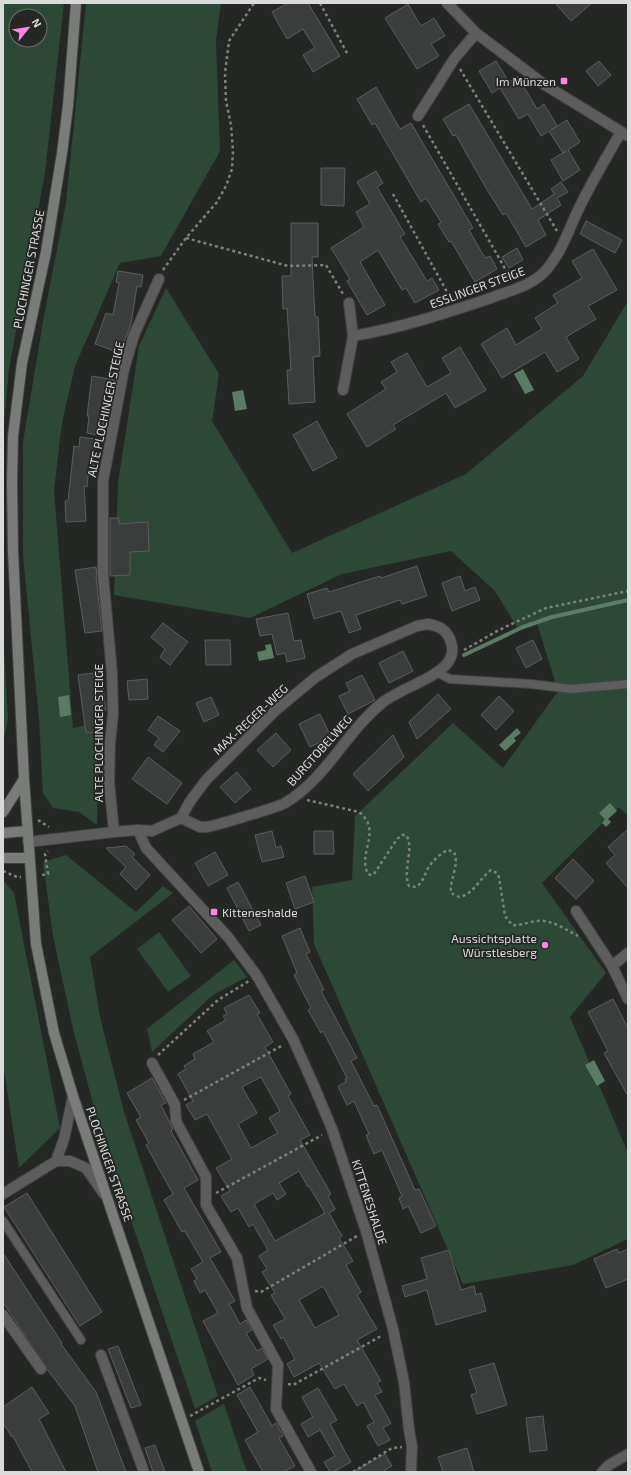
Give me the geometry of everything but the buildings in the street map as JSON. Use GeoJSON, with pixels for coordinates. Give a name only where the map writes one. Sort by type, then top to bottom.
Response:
{"type":"FeatureCollection","features":[{"type":"Feature","properties":{"kind":"main road","name":"PLOCHINGER STRASSE"},"geometry":{"type":"LineString","coordinates":[[76,3],[69,91],[62,153],[46,252],[22,363],[13,436],[13,552],[27,837],[36,944],[54,1033],[72,1096],[182,1420],[198,1472]]}},
{"type":"Feature","properties":{"kind":"main road"},"geometry":{"type":"LineString","coordinates":[[3,812],[24,779]]}},
{"type":"Feature","properties":{"kind":"main road"},"geometry":{"type":"LineString","coordinates":[[3,833],[27,837]]}},
{"type":"Feature","properties":{"kind":"main road"},"geometry":{"type":"LineString","coordinates":[[3,858],[29,858]]}},
{"type":"Feature","properties":{"kind":"street"},"geometry":{"type":"LineString","coordinates":[[447,3],[476,33],[544,85],[624,134]]}},
{"type":"Feature","properties":{"kind":"street"},"geometry":{"type":"LineString","coordinates":[[418,116],[454,58],[476,33]]}},
{"type":"Feature","properties":{"kind":"street","name":"ESSLINGER STEIGE"},"geometry":{"type":"LineString","coordinates":[[353,336],[390,330],[457,310],[537,279],[547,269],[564,244],[580,206],[624,134]]}},
{"type":"Feature","properties":{"kind":"street","name":"ALTE PLOCHINGER STEIGE"},"geometry":{"type":"LineString","coordinates":[[114,832],[109,781],[110,744],[113,714],[112,673],[103,574],[103,481],[124,369],[134,335],[159,279]]}},
{"type":"Feature","properties":{"kind":"street"},"geometry":{"type":"LineString","coordinates":[[343,390],[353,336],[349,303]]}},
{"type":"Feature","properties":{"kind":"street","name":"MAX-REGER-WEG"},"geometry":{"type":"LineString","coordinates":[[181,818],[189,803],[206,780],[275,711],[316,678],[352,654],[417,626],[428,624],[443,630],[449,637],[452,652]]}},
{"type":"Feature","properties":{"kind":"street","name":"BURGTOBELWEG"},"geometry":{"type":"LineString","coordinates":[[181,818],[200,827],[207,827],[284,804],[312,782],[368,716],[382,702],[436,672],[448,663],[452,652]]}},
{"type":"Feature","properties":{"kind":"street"},"geometry":{"type":"LineString","coordinates":[[27,837],[138,830],[152,831],[181,818]]}},
{"type":"Feature","properties":{"kind":"street","name":"KITTENESHALDE"},"geometry":{"type":"LineString","coordinates":[[138,830],[146,848],[228,937],[257,976],[292,1039],[314,1086],[332,1129],[366,1231],[394,1329],[404,1382],[412,1446],[411,1472]]}},
{"type":"Feature","properties":{"kind":"street"},"geometry":{"type":"LineString","coordinates":[[576,911],[612,966],[628,999]]}},
{"type":"Feature","properties":{"kind":"street"},"geometry":{"type":"LineString","coordinates":[[612,966],[628,953]]}},
{"type":"Feature","properties":{"kind":"street"},"geometry":{"type":"LineString","coordinates":[[152,1063],[175,1105],[176,1121],[206,1177],[206,1205],[237,1258],[247,1308],[278,1365],[276,1409],[311,1472]]}},
{"type":"Feature","properties":{"kind":"street"},"geometry":{"type":"LineString","coordinates":[[56,1161],[64,1140],[72,1096]]}},
{"type":"Feature","properties":{"kind":"street"},"geometry":{"type":"LineString","coordinates":[[3,1194],[56,1161],[70,1161],[86,1168],[107,1199]]}},
{"type":"Feature","properties":{"kind":"street"},"geometry":{"type":"LineString","coordinates":[[3,1315],[41,1369]]}},
{"type":"Feature","properties":{"kind":"street"},"geometry":{"type":"LineString","coordinates":[[101,1355],[144,1472]]}},
{"type":"Feature","properties":{"kind":"street"},"geometry":{"type":"LineString","coordinates":[[602,1472],[609,1464],[628,1454]]}},
{"type":"Feature","properties":{"kind":"lane"},"geometry":{"type":"LineString","coordinates":[[436,672],[450,679],[530,684],[572,689],[628,684]]}},
{"type":"Feature","properties":{"kind":"lane"},"geometry":{"type":"LineString","coordinates":[[3,1221],[81,1340]]}},
{"type":"Feature","properties":{"kind":"path"},"geometry":{"type":"LineString","coordinates":[[159,279],[186,238],[217,202],[226,186],[232,169],[234,150],[226,101],[225,73],[229,41],[254,3]]}},
{"type":"Feature","properties":{"kind":"path"},"geometry":{"type":"LineString","coordinates":[[320,3],[348,55]]}},
{"type":"Feature","properties":{"kind":"path"},"geometry":{"type":"LineString","coordinates":[[454,58],[564,244]]}},
{"type":"Feature","properties":{"kind":"path"},"geometry":{"type":"LineString","coordinates":[[418,116],[516,288]]}},
{"type":"Feature","properties":{"kind":"path"},"geometry":{"type":"LineString","coordinates":[[393,194],[457,310]]}},
{"type":"Feature","properties":{"kind":"path"},"geometry":{"type":"LineString","coordinates":[[186,238],[288,266],[326,265],[349,303]]}},
{"type":"Feature","properties":{"kind":"path"},"geometry":{"type":"LineString","coordinates":[[452,652],[546,608],[628,591]]}},
{"type":"Feature","properties":{"kind":"path"},"geometry":{"type":"LineString","coordinates":[[295,796],[359,812],[365,817],[370,825],[364,866],[368,874],[374,874],[397,839],[402,835],[406,835],[409,838],[406,880],[409,886],[416,887],[420,884],[431,864],[442,853],[448,850],[454,852],[456,856],[456,863],[450,886],[452,893],[459,897],[470,893],[491,870],[497,873],[499,877],[505,916],[512,925],[520,926],[538,921],[550,922],[583,939],[590,941],[594,938]]}},
{"type":"Feature","properties":{"kind":"path"},"geometry":{"type":"LineString","coordinates":[[152,1063],[162,1051],[218,1000],[257,976]]}},
{"type":"Feature","properties":{"kind":"path"},"geometry":{"type":"LineString","coordinates":[[175,1105],[292,1039]]}},
{"type":"Feature","properties":{"kind":"path"},"geometry":{"type":"LineString","coordinates":[[206,1193],[218,1193],[332,1129]]}},
{"type":"Feature","properties":{"kind":"path"},"geometry":{"type":"LineString","coordinates":[[243,1289],[261,1292],[366,1231]]}},
{"type":"Feature","properties":{"kind":"path"},"geometry":{"type":"LineString","coordinates":[[182,1420],[259,1378],[277,1383],[294,1385],[394,1329]]}},
{"type":"Feature","properties":{"kind":"path"},"geometry":{"type":"LineString","coordinates":[[353,1472],[392,1448],[412,1446]]}},
{"type":"Feature","properties":{"kind":"shaded area"},"geometry":{"type":"Polygon","coordinates":[[[3,3],[64,3],[45,173],[9,369],[3,433],[3,3]]]}},
{"type":"Feature","properties":{"kind":"shaded area"},"geometry":{"type":"Polygon","coordinates":[[[86,3],[221,3],[216,40],[220,151],[161,256],[120,263],[75,366],[62,423],[54,490],[73,728],[92,724],[98,765],[97,825],[79,812],[53,808],[43,793],[39,719],[23,556],[23,442],[44,316],[66,203],[86,3]]]}},
{"type":"Feature","properties":{"kind":"shaded area"},"geometry":{"type":"Polygon","coordinates":[[[166,288],[219,374],[212,421],[292,553],[466,474],[583,376],[628,301],[628,816],[619,807],[542,883],[606,973],[570,1017],[628,1153],[628,1239],[573,1265],[463,1284],[314,944],[312,887],[352,880],[355,816],[453,723],[503,768],[558,691],[536,620],[518,629],[495,591],[451,551],[342,574],[250,618],[114,595],[118,483],[139,346],[166,288]]]}},
{"type":"Feature","properties":{"kind":"shaded area"},"geometry":{"type":"Polygon","coordinates":[[[523,369],[534,390],[525,394],[514,374],[523,369]]]}},
{"type":"Feature","properties":{"kind":"shaded area"},"geometry":{"type":"Polygon","coordinates":[[[243,390],[247,409],[235,411],[232,392],[243,390]]]}},
{"type":"Feature","properties":{"kind":"shaded area"},"geometry":{"type":"Polygon","coordinates":[[[3,629],[8,719],[3,744],[3,629]]]}},
{"type":"Feature","properties":{"kind":"shaded area"},"geometry":{"type":"Polygon","coordinates":[[[271,644],[274,658],[259,661],[257,652],[266,650],[265,645],[271,644]]]}},
{"type":"Feature","properties":{"kind":"shaded area"},"geometry":{"type":"Polygon","coordinates":[[[69,695],[71,715],[60,717],[58,697],[69,695]]]}},
{"type":"Feature","properties":{"kind":"shaded area"},"geometry":{"type":"Polygon","coordinates":[[[517,728],[521,733],[514,738],[516,741],[505,751],[499,745],[517,728]]]}},
{"type":"Feature","properties":{"kind":"shaded area"},"geometry":{"type":"Polygon","coordinates":[[[610,803],[617,811],[608,819],[611,822],[606,827],[602,823],[605,819],[599,813],[610,803]]]}},
{"type":"Feature","properties":{"kind":"shaded area"},"geometry":{"type":"Polygon","coordinates":[[[66,855],[136,912],[163,886],[173,893],[90,957],[100,1017],[124,1112],[218,1396],[195,1409],[99,1126],[73,1029],[53,936],[43,862],[66,855]]]}},
{"type":"Feature","properties":{"kind":"shaded area"},"geometry":{"type":"Polygon","coordinates":[[[3,880],[14,893],[60,1128],[19,1168],[3,1063],[3,880]]]}},
{"type":"Feature","properties":{"kind":"shaded area"},"geometry":{"type":"Polygon","coordinates":[[[159,932],[191,976],[168,992],[137,949],[159,932]]]}},
{"type":"Feature","properties":{"kind":"shaded area"},"geometry":{"type":"Polygon","coordinates":[[[234,960],[247,977],[213,995],[152,1052],[147,1029],[234,960]]]}},
{"type":"Feature","properties":{"kind":"shaded area"},"geometry":{"type":"Polygon","coordinates":[[[594,1060],[605,1081],[597,1086],[585,1065],[594,1060]]]}},
{"type":"Feature","properties":{"kind":"shaded area"},"geometry":{"type":"Polygon","coordinates":[[[224,1404],[247,1472],[212,1472],[195,1421],[224,1404]]]}},
{"type":"Feature","properties":{"kind":"waterway"},"geometry":{"type":"LineString","coordinates":[[464,655],[523,627],[552,617],[628,600]]}},
{"type":"Feature","properties":{"kind":"place","name":"Im Münzen"},"geometry":{"type":"Point","coordinates":[564,81]}},
{"type":"Feature","properties":{"kind":"place","name":"Kitteneshalde"},"geometry":{"type":"Point","coordinates":[214,912]}},
{"type":"Feature","properties":{"kind":"place","name":"Aussichtsplatte Würstlesberg"},"geometry":{"type":"Point","coordinates":[545,945]}}]}
